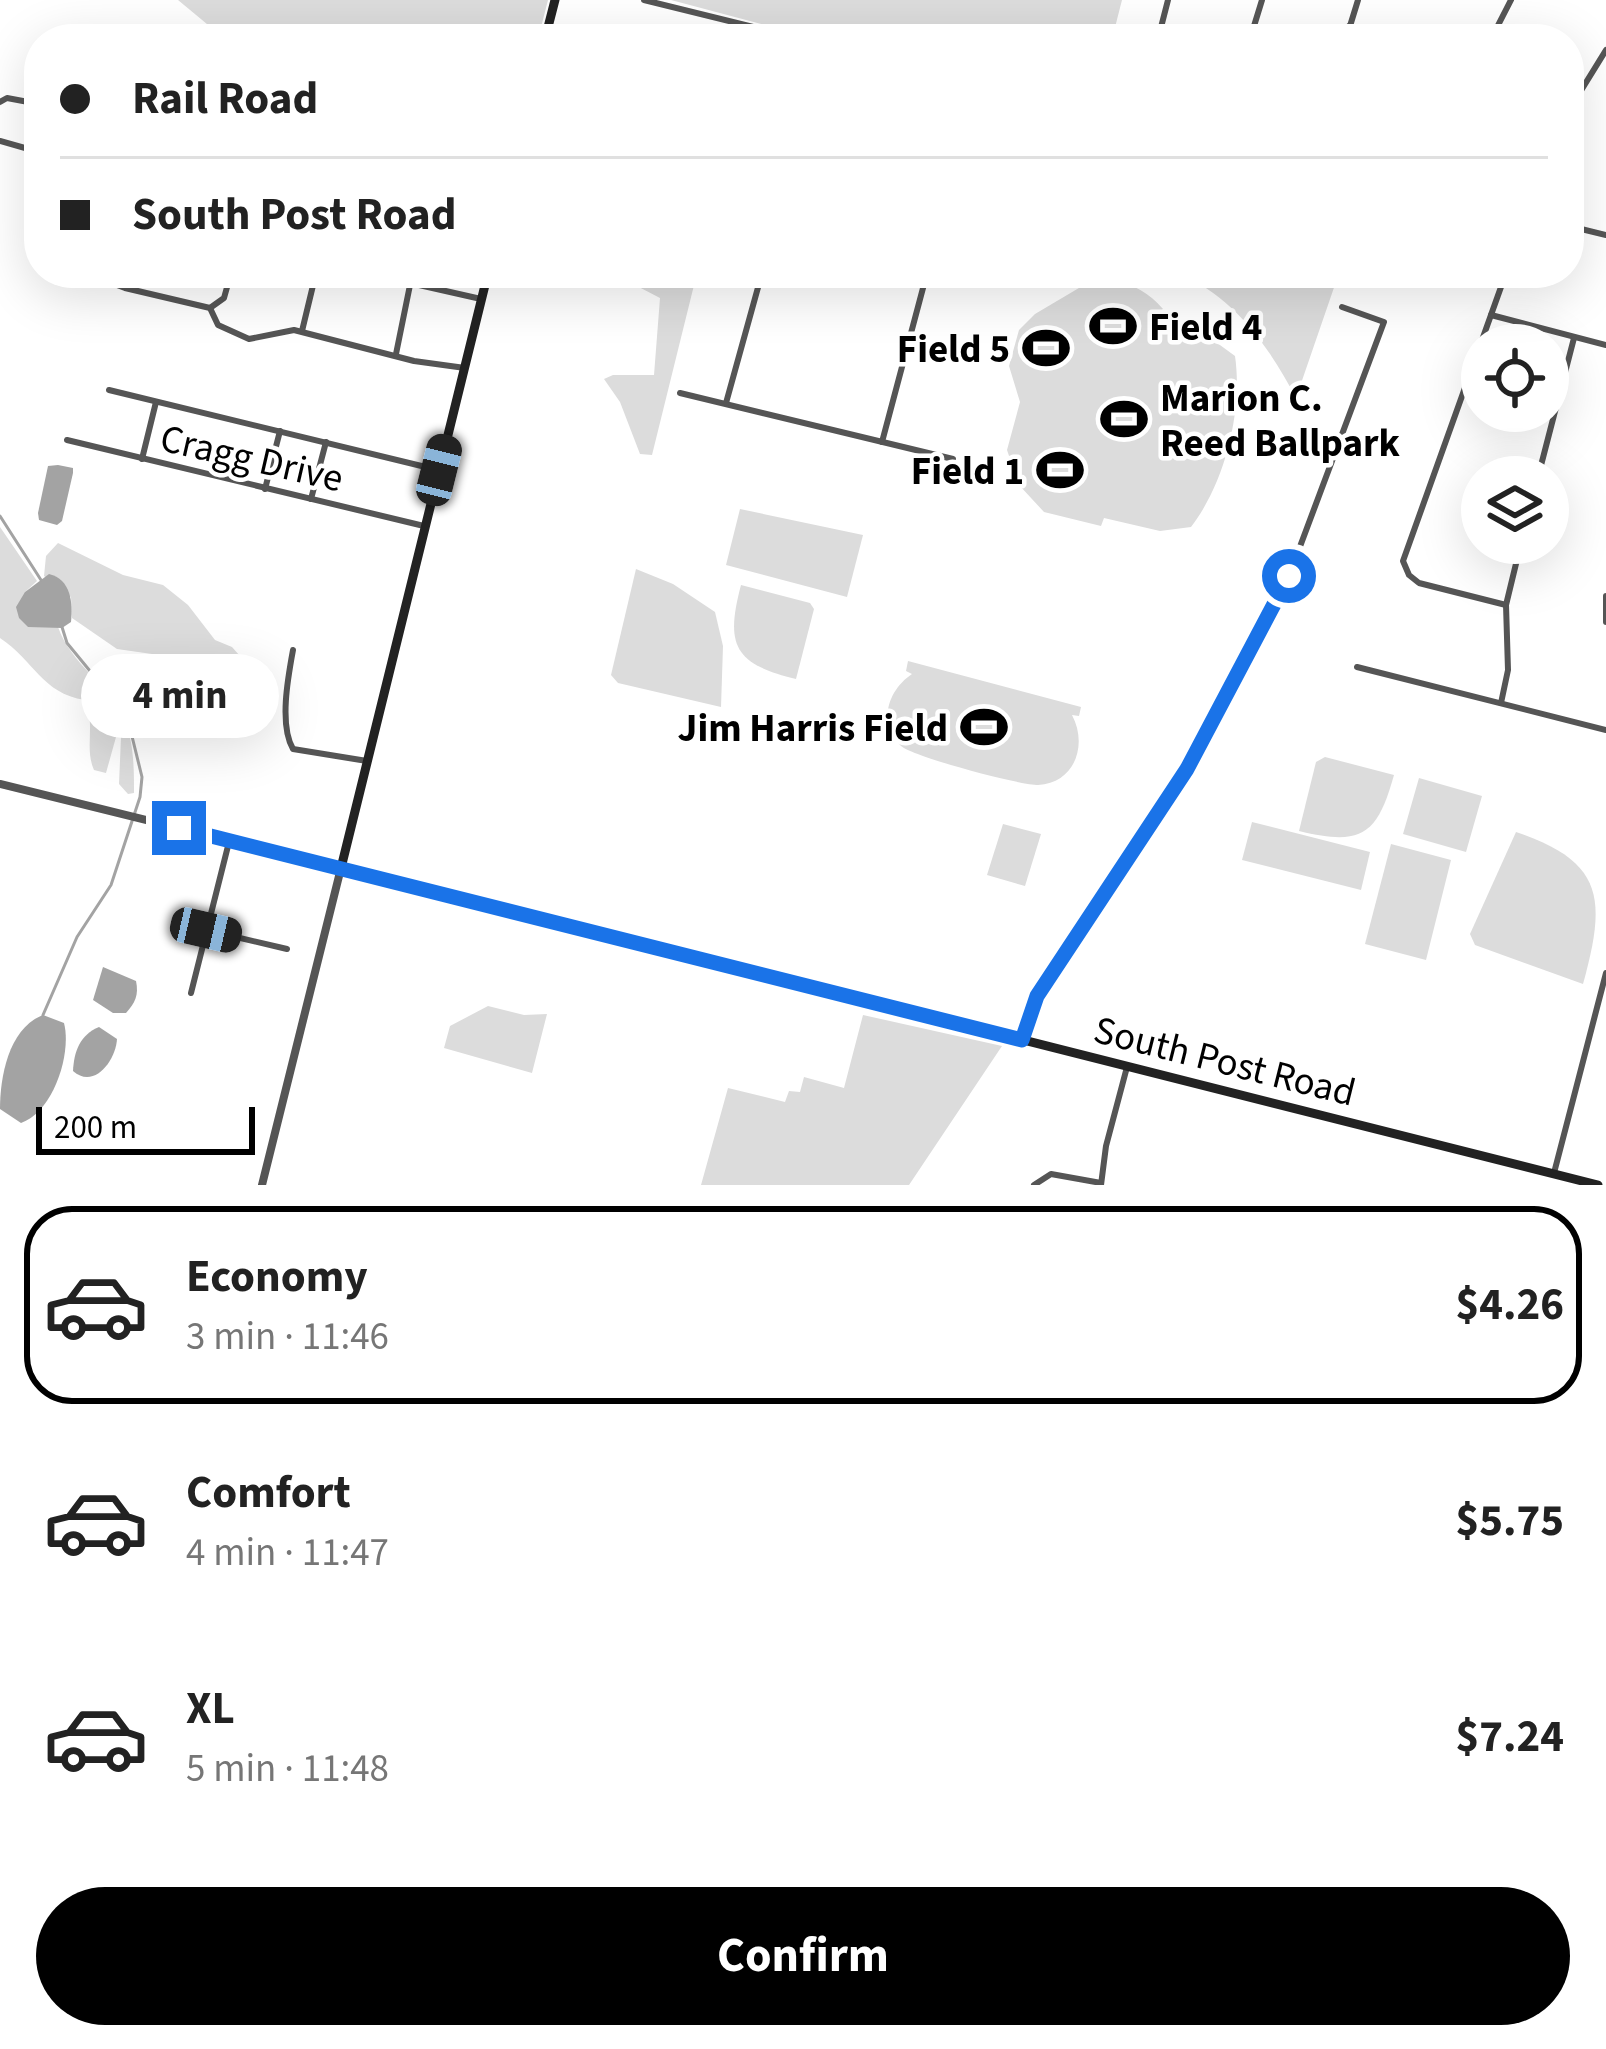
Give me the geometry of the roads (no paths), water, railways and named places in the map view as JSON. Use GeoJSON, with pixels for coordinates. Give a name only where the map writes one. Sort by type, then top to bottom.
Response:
{"type":"FeatureCollection","features":[{"type":"Feature","properties":{"kind":"main road"},"geometry":{"type":"LineString","coordinates":[[340,868],[485,288]]}},
{"type":"Feature","properties":{"kind":"main road","name":"South Post Road"},"geometry":{"type":"LineString","coordinates":[[340,868],[1598,1185]]}},
{"type":"Feature","properties":{"kind":"street"},"geometry":{"type":"LineString","coordinates":[[644,0],[741,24]]}},
{"type":"Feature","properties":{"kind":"street"},"geometry":{"type":"LineString","coordinates":[[1584,86],[1606,50]]}},
{"type":"Feature","properties":{"kind":"street"},"geometry":{"type":"LineString","coordinates":[[123,288],[210,308],[224,298],[227,288]]}},
{"type":"Feature","properties":{"kind":"street"},"geometry":{"type":"LineString","coordinates":[[302,332],[312,288]]}},
{"type":"Feature","properties":{"kind":"street"},"geometry":{"type":"LineString","coordinates":[[396,354],[409,288]]}},
{"type":"Feature","properties":{"kind":"street"},"geometry":{"type":"LineString","coordinates":[[425,288],[482,299]]}},
{"type":"Feature","properties":{"kind":"street"},"geometry":{"type":"LineString","coordinates":[[726,404],[758,288]]}},
{"type":"Feature","properties":{"kind":"street"},"geometry":{"type":"LineString","coordinates":[[882,442],[923,288]]}},
{"type":"Feature","properties":{"kind":"street"},"geometry":{"type":"LineString","coordinates":[[1501,288],[1403,561],[1419,583],[1506,604]]}},
{"type":"Feature","properties":{"kind":"street"},"geometry":{"type":"LineString","coordinates":[[1022,1040],[1037,996],[1187,769],[1303,544],[1384,322],[1342,307]]}},
{"type":"Feature","properties":{"kind":"street"},"geometry":{"type":"LineString","coordinates":[[210,308],[218,325],[249,339],[284,330],[302,332],[414,362],[464,368]]}},
{"type":"Feature","properties":{"kind":"street"},"geometry":{"type":"LineString","coordinates":[[1491,314],[1606,345]]}},
{"type":"Feature","properties":{"kind":"street"},"geometry":{"type":"LineString","coordinates":[[1543,456],[1574,338]]}},
{"type":"Feature","properties":{"kind":"street"},"geometry":{"type":"LineString","coordinates":[[109,390],[439,470]]}},
{"type":"Feature","properties":{"kind":"street"},"geometry":{"type":"LineString","coordinates":[[680,393],[952,458]]}},
{"type":"Feature","properties":{"kind":"street"},"geometry":{"type":"LineString","coordinates":[[142,459],[156,401]]}},
{"type":"Feature","properties":{"kind":"street"},"geometry":{"type":"LineString","coordinates":[[265,489],[280,431]]}},
{"type":"Feature","properties":{"kind":"street","name":"Cragg Drive"},"geometry":{"type":"LineString","coordinates":[[67,440],[424,526]]}},
{"type":"Feature","properties":{"kind":"street"},"geometry":{"type":"LineString","coordinates":[[311,499],[326,442]]}},
{"type":"Feature","properties":{"kind":"street"},"geometry":{"type":"LineString","coordinates":[[1501,703],[1508,670],[1506,604],[1516,564]]}},
{"type":"Feature","properties":{"kind":"street"},"geometry":{"type":"LineString","coordinates":[[1606,596],[1606,622]]}},
{"type":"Feature","properties":{"kind":"street"},"geometry":{"type":"LineString","coordinates":[[293,650],[287,723],[293,749],[367,761]]}},
{"type":"Feature","properties":{"kind":"street"},"geometry":{"type":"LineString","coordinates":[[1358,667],[1606,730]]}},
{"type":"Feature","properties":{"kind":"street","name":"South Post Road"},"geometry":{"type":"LineString","coordinates":[[0,784],[340,868]]}},
{"type":"Feature","properties":{"kind":"street"},"geometry":{"type":"LineString","coordinates":[[191,993],[229,842]]}},
{"type":"Feature","properties":{"kind":"street"},"geometry":{"type":"LineString","coordinates":[[262,1185],[340,868]]}},
{"type":"Feature","properties":{"kind":"street"},"geometry":{"type":"LineString","coordinates":[[206,930],[287,949]]}},
{"type":"Feature","properties":{"kind":"street"},"geometry":{"type":"LineString","coordinates":[[1554,1174],[1606,974]]}},
{"type":"Feature","properties":{"kind":"street"},"geometry":{"type":"LineString","coordinates":[[1034,1185],[1052,1174],[1101,1184],[1127,1066]]}},
{"type":"Feature","properties":{"kind":"waterway"},"geometry":{"type":"LineString","coordinates":[[0,516],[41,580]]}},
{"type":"Feature","properties":{"kind":"waterway"},"geometry":{"type":"LineString","coordinates":[[43,1015],[77,937],[111,885],[142,777],[127,716],[67,643],[62,627]]}},
{"type":"Feature","properties":{"kind":"place","name":"Field 4"},"geometry":{"type":"Point","coordinates":[1113,326]}},
{"type":"Feature","properties":{"kind":"place","name":"Field 5"},"geometry":{"type":"Point","coordinates":[1046,348]}},
{"type":"Feature","properties":{"kind":"place","name":"Marion C. Reed Ballpark"},"geometry":{"type":"Point","coordinates":[1124,419]}},
{"type":"Feature","properties":{"kind":"place","name":"Field 1"},"geometry":{"type":"Point","coordinates":[1060,470]}},
{"type":"Feature","properties":{"kind":"place","name":"Jim Harris Field"},"geometry":{"type":"Point","coordinates":[984,727]}}]}
